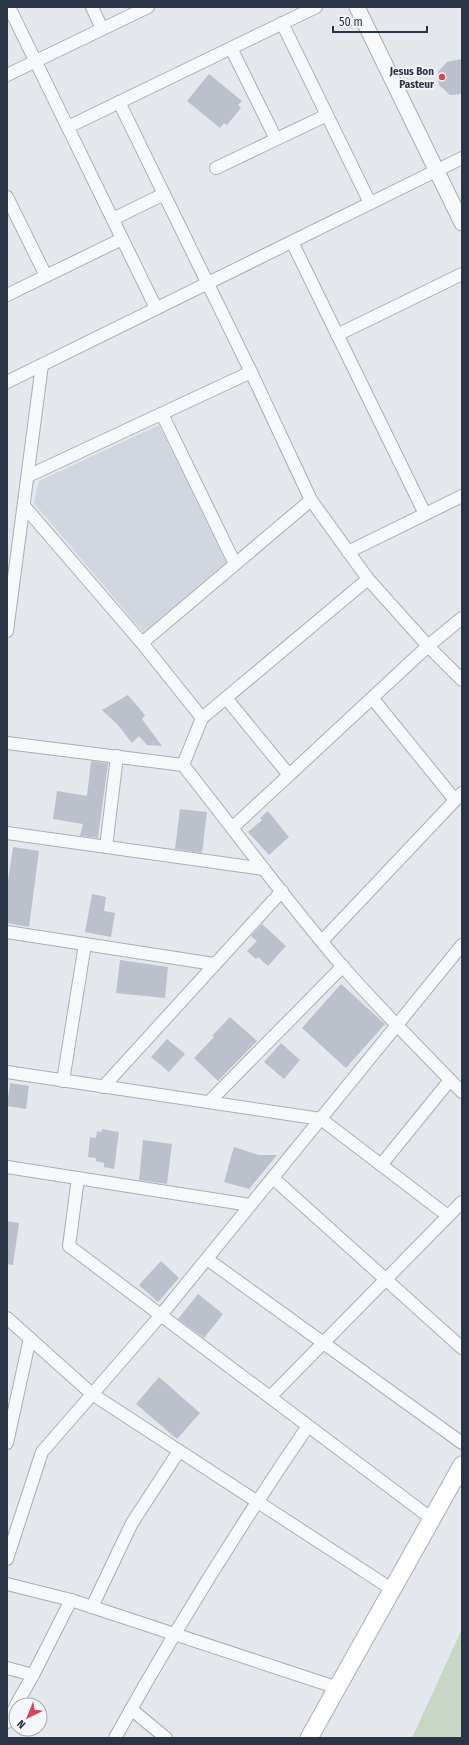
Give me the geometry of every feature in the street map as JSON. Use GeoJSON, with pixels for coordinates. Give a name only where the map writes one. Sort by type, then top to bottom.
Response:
{"type":"FeatureCollection","features":[{"type":"Feature","properties":{"kind":"main road"},"geometry":{"type":"LineString","coordinates":[[309,1738],[462,1465]]}},
{"type":"Feature","properties":{"kind":"street"},"geometry":{"type":"LineString","coordinates":[[9,7],[156,308]]}},
{"type":"Feature","properties":{"kind":"street"},"geometry":{"type":"LineString","coordinates":[[92,7],[102,29]]}},
{"type":"Feature","properties":{"kind":"street"},"geometry":{"type":"LineString","coordinates":[[7,75],[148,7]]}},
{"type":"Feature","properties":{"kind":"street"},"geometry":{"type":"LineString","coordinates":[[68,127],[316,7]]}},
{"type":"Feature","properties":{"kind":"street"},"geometry":{"type":"LineString","coordinates":[[357,7],[462,223]]}},
{"type":"Feature","properties":{"kind":"street"},"geometry":{"type":"LineString","coordinates":[[282,23],[370,203]]}},
{"type":"Feature","properties":{"kind":"street"},"geometry":{"type":"LineString","coordinates":[[232,48],[276,139]]}},
{"type":"Feature","properties":{"kind":"street"},"geometry":{"type":"LineString","coordinates":[[119,102],[251,372],[311,500],[368,579],[428,646],[462,680]]}},
{"type":"Feature","properties":{"kind":"street"},"geometry":{"type":"LineString","coordinates":[[216,168],[327,115]]}},
{"type":"Feature","properties":{"kind":"street"},"geometry":{"type":"LineString","coordinates":[[7,382],[462,158]]}},
{"type":"Feature","properties":{"kind":"street"},"geometry":{"type":"LineString","coordinates":[[113,219],[164,194]]}},
{"type":"Feature","properties":{"kind":"street"},"geometry":{"type":"LineString","coordinates":[[7,197],[46,276]]}},
{"type":"Feature","properties":{"kind":"street"},"geometry":{"type":"LineString","coordinates":[[7,295],[122,239]]}},
{"type":"Feature","properties":{"kind":"street"},"geometry":{"type":"LineString","coordinates":[[292,242],[425,514]]}},
{"type":"Feature","properties":{"kind":"street"},"geometry":{"type":"LineString","coordinates":[[337,334],[462,274]]}},
{"type":"Feature","properties":{"kind":"street"},"geometry":{"type":"LineString","coordinates":[[7,631],[42,364]]}},
{"type":"Feature","properties":{"kind":"street"},"geometry":{"type":"LineString","coordinates":[[28,476],[251,372]]}},
{"type":"Feature","properties":{"kind":"street"},"geometry":{"type":"LineString","coordinates":[[162,414],[235,564]]}},
{"type":"Feature","properties":{"kind":"street"},"geometry":{"type":"LineString","coordinates":[[348,552],[462,496]]}},
{"type":"Feature","properties":{"kind":"street"},"geometry":{"type":"LineString","coordinates":[[142,643],[311,500]]}},
{"type":"Feature","properties":{"kind":"street"},"geometry":{"type":"LineString","coordinates":[[24,506],[142,643],[202,718]]}},
{"type":"Feature","properties":{"kind":"street"},"geometry":{"type":"LineString","coordinates":[[183,764],[202,718],[368,579]]}},
{"type":"Feature","properties":{"kind":"street"},"geometry":{"type":"LineString","coordinates":[[232,828],[373,699],[428,646],[462,618]]}},
{"type":"Feature","properties":{"kind":"street"},"geometry":{"type":"LineString","coordinates":[[226,698],[289,775]]}},
{"type":"Feature","properties":{"kind":"street"},"geometry":{"type":"LineString","coordinates":[[322,941],[458,797],[373,699]]}},
{"type":"Feature","properties":{"kind":"street"},"geometry":{"type":"LineString","coordinates":[[7,743],[183,764],[264,869],[343,966],[397,1025],[462,1092]]}},
{"type":"Feature","properties":{"kind":"street"},"geometry":{"type":"LineString","coordinates":[[106,846],[117,756]]}},
{"type":"Feature","properties":{"kind":"street"},"geometry":{"type":"LineString","coordinates":[[7,833],[264,869]]}},
{"type":"Feature","properties":{"kind":"street"},"geometry":{"type":"LineString","coordinates":[[103,1087],[282,891]]}},
{"type":"Feature","properties":{"kind":"street"},"geometry":{"type":"LineString","coordinates":[[7,932],[214,964]]}},
{"type":"Feature","properties":{"kind":"street"},"geometry":{"type":"LineString","coordinates":[[63,1081],[85,944]]}},
{"type":"Feature","properties":{"kind":"street"},"geometry":{"type":"LineString","coordinates":[[7,1559],[42,1452],[161,1315],[461,948]]}},
{"type":"Feature","properties":{"kind":"street"},"geometry":{"type":"LineString","coordinates":[[208,1102],[343,966]]}},
{"type":"Feature","properties":{"kind":"street"},"geometry":{"type":"LineString","coordinates":[[7,1072],[321,1119],[448,1216]]}},
{"type":"Feature","properties":{"kind":"street"},"geometry":{"type":"LineString","coordinates":[[381,1165],[450,1080]]}},
{"type":"Feature","properties":{"kind":"street"},"geometry":{"type":"LineString","coordinates":[[7,1167],[250,1205]]}},
{"type":"Feature","properties":{"kind":"street"},"geometry":{"type":"LineString","coordinates":[[78,1178],[69,1246],[432,1519]]}},
{"type":"Feature","properties":{"kind":"street"},"geometry":{"type":"LineString","coordinates":[[272,1178],[462,1348]]}},
{"type":"Feature","properties":{"kind":"street"},"geometry":{"type":"LineString","coordinates":[[270,1397],[462,1202]]}},
{"type":"Feature","properties":{"kind":"street"},"geometry":{"type":"LineString","coordinates":[[207,1259],[462,1443]]}},
{"type":"Feature","properties":{"kind":"street"},"geometry":{"type":"LineString","coordinates":[[7,1318],[92,1394],[393,1590]]}},
{"type":"Feature","properties":{"kind":"street"},"geometry":{"type":"LineString","coordinates":[[7,1443],[30,1338]]}},
{"type":"Feature","properties":{"kind":"street"},"geometry":{"type":"LineString","coordinates":[[115,1738],[174,1634],[256,1501],[308,1426]]}},
{"type":"Feature","properties":{"kind":"street"},"geometry":{"type":"LineString","coordinates":[[92,1607],[132,1523],[179,1451]]}},
{"type":"Feature","properties":{"kind":"street"},"geometry":{"type":"LineString","coordinates":[[7,1584],[71,1600],[338,1688]]}},
{"type":"Feature","properties":{"kind":"street"},"geometry":{"type":"LineString","coordinates":[[21,1697],[71,1600]]}},
{"type":"Feature","properties":{"kind":"street"},"geometry":{"type":"LineString","coordinates":[[7,1668],[33,1675]]}},
{"type":"Feature","properties":{"kind":"street"},"geometry":{"type":"LineString","coordinates":[[131,1709],[166,1738]]}},
{"type":"Feature","properties":{"kind":"shaded area"},"geometry":{"type":"Polygon","coordinates":[[[159,425],[226,562],[144,633],[34,503],[39,481],[159,425]]]}},
{"type":"Feature","properties":{"kind":"green space"},"geometry":{"type":"Polygon","coordinates":[[[462,1629],[462,1738],[412,1738],[462,1629]]]}},
{"type":"Feature","properties":{"kind":"building"},"geometry":{"type":"Polygon","coordinates":[[[462,59],[462,94],[450,95],[439,85],[438,72],[447,62],[462,59]]]}},
{"type":"Feature","properties":{"kind":"building"},"geometry":{"type":"Polygon","coordinates":[[[209,74],[242,101],[238,105],[241,108],[227,125],[224,123],[220,128],[187,101],[209,74]]]}},
{"type":"Feature","properties":{"kind":"building"},"geometry":{"type":"Polygon","coordinates":[[[128,695],[145,715],[142,719],[162,746],[147,745],[139,736],[132,743],[118,725],[102,710],[128,695]]]}},
{"type":"Feature","properties":{"kind":"building"},"geometry":{"type":"Polygon","coordinates":[[[91,761],[108,763],[98,838],[80,836],[83,824],[53,819],[57,791],[87,796],[91,761]]]}},
{"type":"Feature","properties":{"kind":"building"},"geometry":{"type":"Polygon","coordinates":[[[180,809],[207,812],[202,853],[175,849],[180,809]]]}},
{"type":"Feature","properties":{"kind":"building"},"geometry":{"type":"Polygon","coordinates":[[[268,811],[289,837],[269,855],[248,832],[262,820],[260,818],[268,811]]]}},
{"type":"Feature","properties":{"kind":"building"},"geometry":{"type":"Polygon","coordinates":[[[13,847],[39,851],[29,927],[7,923],[7,888],[13,847]]]}},
{"type":"Feature","properties":{"kind":"building"},"geometry":{"type":"Polygon","coordinates":[[[92,894],[106,897],[104,911],[115,913],[111,937],[85,932],[92,894]]]}},
{"type":"Feature","properties":{"kind":"building"},"geometry":{"type":"Polygon","coordinates":[[[262,924],[286,946],[268,966],[258,957],[256,959],[247,951],[257,941],[251,936],[262,924]]]}},
{"type":"Feature","properties":{"kind":"building"},"geometry":{"type":"Polygon","coordinates":[[[120,960],[168,967],[165,998],[116,993],[120,960]]]}},
{"type":"Feature","properties":{"kind":"building"},"geometry":{"type":"Polygon","coordinates":[[[341,984],[385,1024],[346,1068],[302,1028],[341,984]]]}},
{"type":"Feature","properties":{"kind":"building"},"geometry":{"type":"Polygon","coordinates":[[[230,1017],[257,1041],[218,1081],[194,1058],[230,1017]]]}},
{"type":"Feature","properties":{"kind":"building"},"geometry":{"type":"Polygon","coordinates":[[[167,1039],[185,1054],[169,1072],[151,1057],[167,1039]]]}},
{"type":"Feature","properties":{"kind":"building"},"geometry":{"type":"Polygon","coordinates":[[[281,1043],[300,1060],[284,1079],[264,1062],[281,1043]]]}},
{"type":"Feature","properties":{"kind":"building"},"geometry":{"type":"Polygon","coordinates":[[[10,1083],[29,1086],[26,1109],[7,1106],[10,1083]]]}},
{"type":"Feature","properties":{"kind":"building"},"geometry":{"type":"Polygon","coordinates":[[[102,1129],[119,1132],[114,1169],[104,1167],[104,1163],[96,1161],[96,1158],[88,1157],[90,1137],[96,1138],[97,1131],[101,1132],[102,1129]]]}},
{"type":"Feature","properties":{"kind":"building"},"geometry":{"type":"Polygon","coordinates":[[[143,1140],[172,1144],[167,1184],[139,1180],[143,1140]]]}},
{"type":"Feature","properties":{"kind":"building"},"geometry":{"type":"Polygon","coordinates":[[[234,1147],[259,1155],[277,1155],[249,1189],[224,1182],[234,1147]]]}},
{"type":"Feature","properties":{"kind":"building"},"geometry":{"type":"Polygon","coordinates":[[[7,1221],[19,1223],[13,1265],[7,1264],[7,1221]]]}},
{"type":"Feature","properties":{"kind":"building"},"geometry":{"type":"Polygon","coordinates":[[[161,1261],[179,1278],[158,1302],[139,1285],[161,1261]]]}},
{"type":"Feature","properties":{"kind":"building"},"geometry":{"type":"Polygon","coordinates":[[[198,1294],[223,1314],[204,1338],[178,1319],[198,1294]]]}},
{"type":"Feature","properties":{"kind":"building"},"geometry":{"type":"Polygon","coordinates":[[[159,1377],[200,1413],[177,1439],[136,1404],[159,1377]]]}},
{"type":"Feature","properties":{"kind":"place","name":"Jesus Bon Pasteur"},"geometry":{"type":"Point","coordinates":[442,77]}}]}
